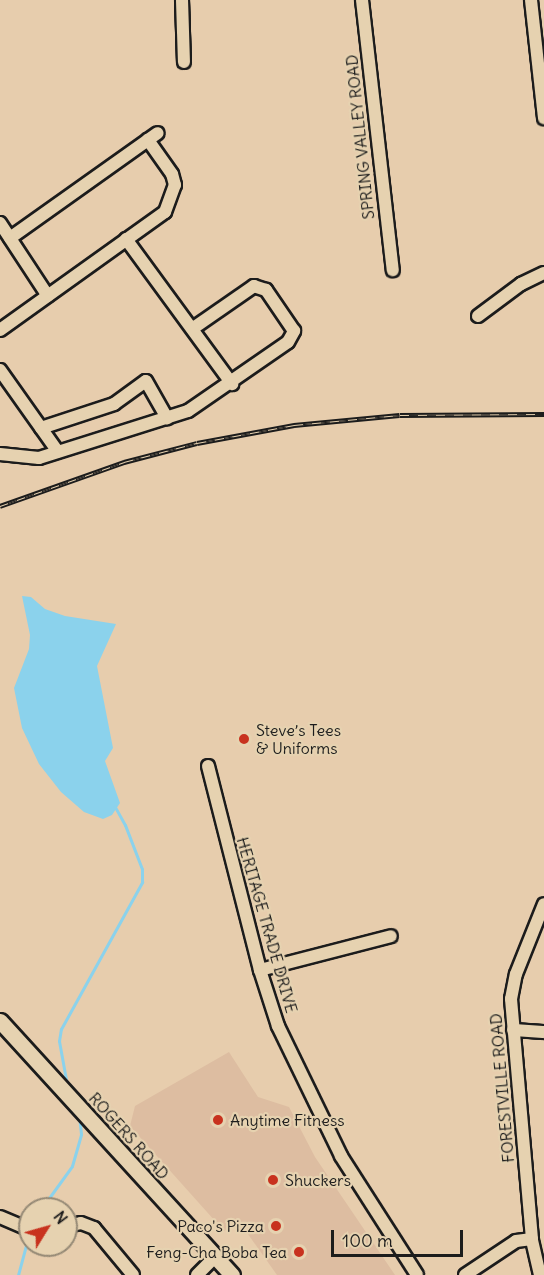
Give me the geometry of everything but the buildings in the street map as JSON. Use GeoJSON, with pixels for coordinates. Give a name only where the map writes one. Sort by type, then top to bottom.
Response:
{"type":"FeatureCollection","features":[{"type":"Feature","properties":{"kind":"main road","name":"ROGERS ROAD"},"geometry":{"type":"LineString","coordinates":[[0,1021],[232,1275]]}},
{"type":"Feature","properties":{"kind":"street"},"geometry":{"type":"LineString","coordinates":[[182,0],[184,62]]}},
{"type":"Feature","properties":{"kind":"street","name":"SPRING VALLEY ROAD"},"geometry":{"type":"LineString","coordinates":[[362,0],[393,270]]}},
{"type":"Feature","properties":{"kind":"street"},"geometry":{"type":"LineString","coordinates":[[531,0],[544,118]]}},
{"type":"Feature","properties":{"kind":"street"},"geometry":{"type":"LineString","coordinates":[[0,330],[165,212],[174,194],[172,174],[153,136],[13,242]]}},
{"type":"Feature","properties":{"kind":"street"},"geometry":{"type":"LineString","coordinates":[[0,223],[13,242],[24,248],[51,294]]}},
{"type":"Feature","properties":{"kind":"street"},"geometry":{"type":"LineString","coordinates":[[126,239],[232,384]]}},
{"type":"Feature","properties":{"kind":"street"},"geometry":{"type":"LineString","coordinates":[[478,316],[521,284],[544,273]]}},
{"type":"Feature","properties":{"kind":"street"},"geometry":{"type":"LineString","coordinates":[[0,454],[23,459],[58,452],[188,411],[232,384],[293,338],[292,325],[266,290],[254,286],[192,329]]}},
{"type":"Feature","properties":{"kind":"street"},"geometry":{"type":"LineString","coordinates":[[0,370],[58,452]]}},
{"type":"Feature","properties":{"kind":"street"},"geometry":{"type":"LineString","coordinates":[[41,428],[114,404],[146,381],[167,418]]}},
{"type":"Feature","properties":{"kind":"street","name":"HERITAGE TRADE DRIVE"},"geometry":{"type":"LineString","coordinates":[[208,766],[260,970],[278,1026],[316,1111],[365,1197],[417,1275]]}},
{"type":"Feature","properties":{"kind":"street","name":"FORESTVILLE ROAD"},"geometry":{"type":"LineString","coordinates":[[540,1275],[532,1239],[511,999],[516,974],[544,904]]}},
{"type":"Feature","properties":{"kind":"street"},"geometry":{"type":"LineString","coordinates":[[260,970],[391,936]]}},
{"type":"Feature","properties":{"kind":"street"},"geometry":{"type":"LineString","coordinates":[[513,1030],[544,1032]]}},
{"type":"Feature","properties":{"kind":"street"},"geometry":{"type":"LineString","coordinates":[[0,1217],[18,1225]]}},
{"type":"Feature","properties":{"kind":"street"},"geometry":{"type":"LineString","coordinates":[[78,1224],[94,1227],[133,1275]]}},
{"type":"Feature","properties":{"kind":"street"},"geometry":{"type":"LineString","coordinates":[[465,1275],[516,1241],[532,1239]]}},
{"type":"Feature","properties":{"kind":"street"},"geometry":{"type":"LineString","coordinates":[[197,1275],[215,1257]]}},
{"type":"Feature","properties":{"kind":"shaded area"},"geometry":{"type":"Polygon","coordinates":[[[229,1052],[258,1097],[289,1107],[315,1157],[395,1275],[277,1275],[238,1220],[224,1231],[130,1126],[135,1106],[229,1052]]]}},
{"type":"Feature","properties":{"kind":"water"},"geometry":{"type":"Polygon","coordinates":[[[22,596],[31,597],[45,609],[65,616],[116,624],[97,666],[113,748],[105,761],[120,803],[112,815],[103,819],[84,812],[61,792],[39,764],[22,728],[14,688],[29,649],[30,635],[22,596]]]}},
{"type":"Feature","properties":{"kind":"waterway"},"geometry":{"type":"LineString","coordinates":[[67,1085],[59,1041],[61,1029],[142,882],[142,869],[125,825],[115,807]]}},
{"type":"Feature","properties":{"kind":"waterway"},"geometry":{"type":"LineString","coordinates":[[50,1197],[72,1166],[81,1134],[79,1116]]}},
{"type":"Feature","properties":{"kind":"waterway"},"geometry":{"type":"LineString","coordinates":[[18,1275],[23,1257]]}},
{"type":"Feature","properties":{"kind":"railway"},"geometry":{"type":"LineString","coordinates":[[0,506],[124,462],[197,443],[294,425],[400,415],[544,414]]}},
{"type":"Feature","properties":{"kind":"place","name":"Steve’s Tees & Uniforms"},"geometry":{"type":"Point","coordinates":[244,739]}},
{"type":"Feature","properties":{"kind":"place","name":"Anytime Fitness"},"geometry":{"type":"Point","coordinates":[218,1120]}},
{"type":"Feature","properties":{"kind":"place","name":"Shuckers"},"geometry":{"type":"Point","coordinates":[273,1180]}},
{"type":"Feature","properties":{"kind":"place","name":"Paco's Pizza"},"geometry":{"type":"Point","coordinates":[276,1226]}},
{"type":"Feature","properties":{"kind":"place","name":"Feng-Cha Boba Tea"},"geometry":{"type":"Point","coordinates":[299,1252]}}]}
